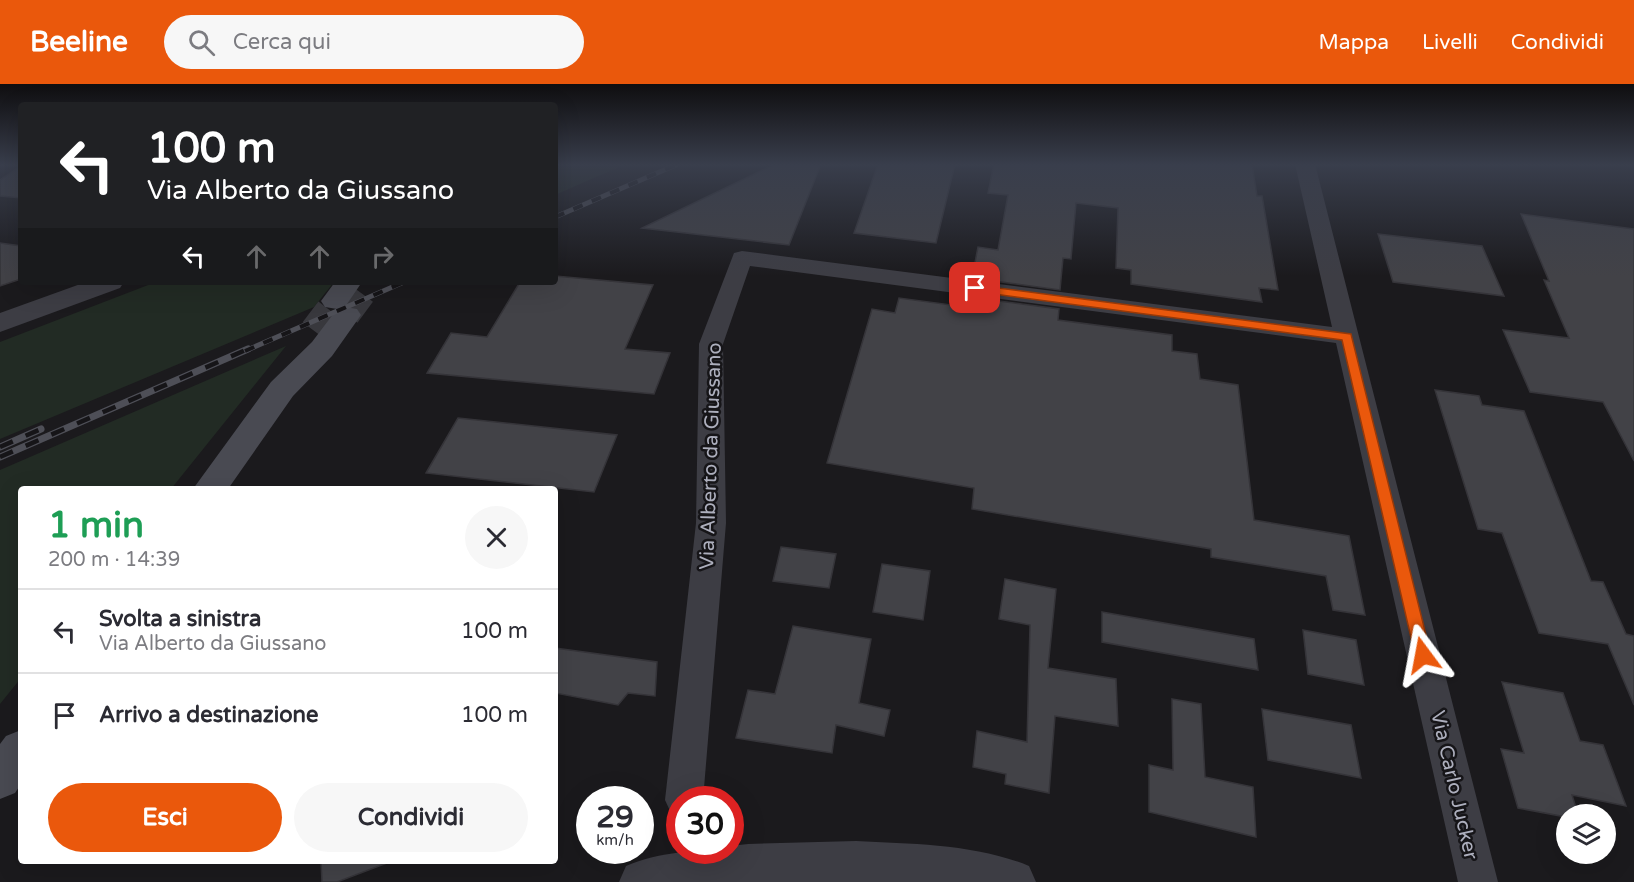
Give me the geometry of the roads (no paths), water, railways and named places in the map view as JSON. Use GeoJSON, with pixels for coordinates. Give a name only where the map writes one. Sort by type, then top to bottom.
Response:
{"type":"FeatureCollection","features":[{"type":"Feature","properties":{"kind":"main road"},"geometry":{"type":"LineString","coordinates":[[212,486],[282,389],[322,349],[354,294]]}},
{"type":"Feature","properties":{"kind":"main road"},"geometry":{"type":"LineString","coordinates":[[282,389],[297,354],[313,330]]}},
{"type":"Feature","properties":{"kind":"main road"},"geometry":{"type":"LineString","coordinates":[[0,778],[18,754]]}},
{"type":"Feature","properties":{"kind":"street","name":"Via Carlo Jucker"},"geometry":{"type":"LineString","coordinates":[[1314,201],[1478,882]]}},
{"type":"Feature","properties":{"kind":"street","name":"Via Alberto da Giussano"},"geometry":{"type":"LineString","coordinates":[[685,786],[711,523],[711,344],[742,258],[1347,337]]}},
{"type":"Feature","properties":{"kind":"street"},"geometry":{"type":"LineString","coordinates":[[0,323],[103,285]]}},
{"type":"Feature","properties":{"kind":"street"},"geometry":{"type":"LineString","coordinates":[[666,869],[768,864],[928,868],[1013,882]]}},
{"type":"Feature","properties":{"kind":"tunnel"},"geometry":{"type":"LineString","coordinates":[[347,315],[367,288]]}},
{"type":"Feature","properties":{"kind":"tunnel"},"geometry":{"type":"LineString","coordinates":[[313,330],[335,301]]}},
{"type":"Feature","properties":{"kind":"railway"},"geometry":{"type":"LineString","coordinates":[[558,216],[592,201]]}},
{"type":"Feature","properties":{"kind":"railway"},"geometry":{"type":"LineString","coordinates":[[245,351],[397,285]]}},
{"type":"Feature","properties":{"kind":"railway"},"geometry":{"type":"LineString","coordinates":[[0,457],[248,349]]}},
{"type":"Feature","properties":{"kind":"railway"},"geometry":{"type":"LineString","coordinates":[[0,447],[41,429]]}}]}
